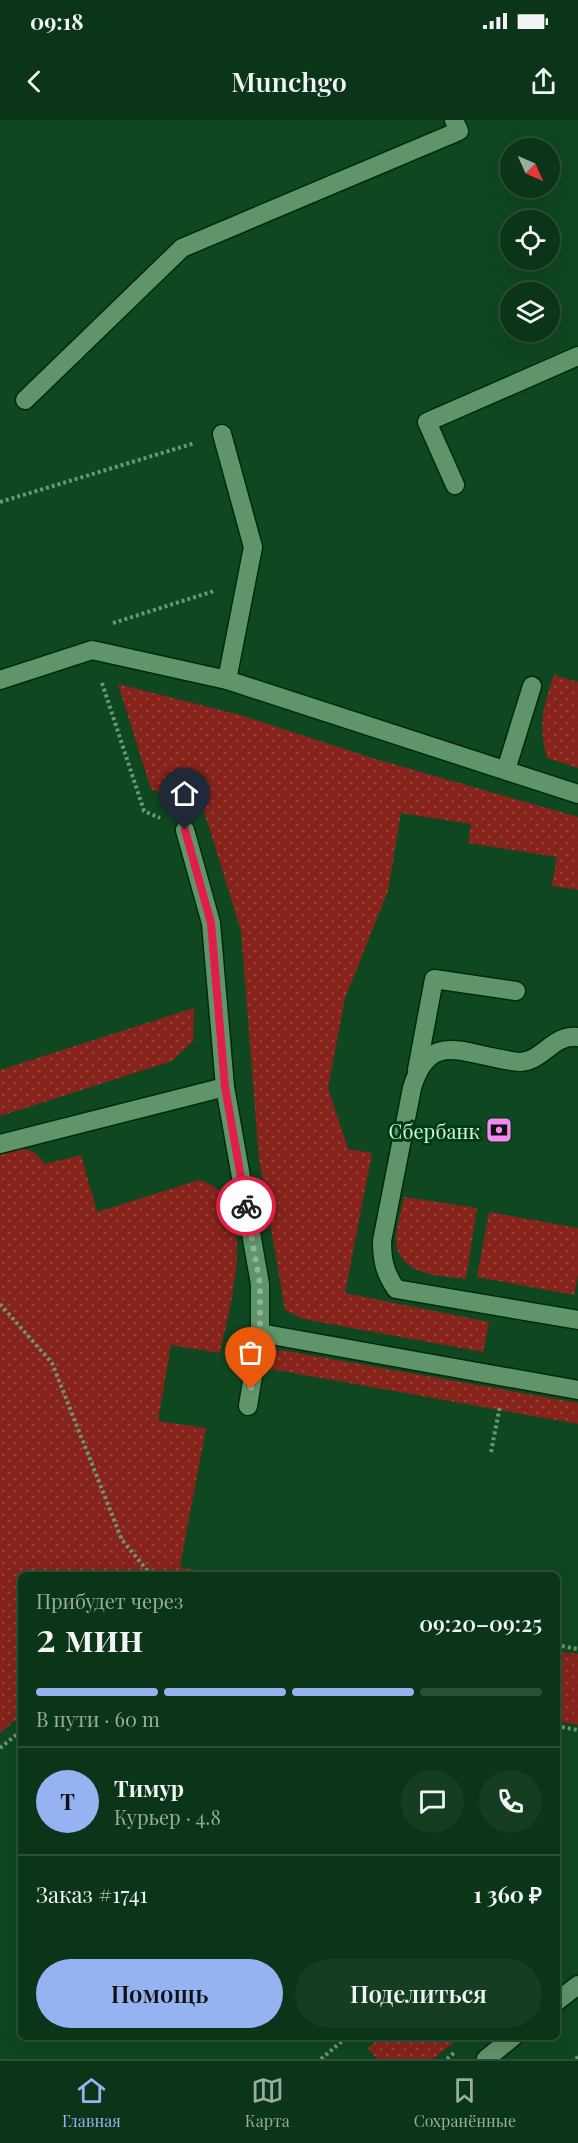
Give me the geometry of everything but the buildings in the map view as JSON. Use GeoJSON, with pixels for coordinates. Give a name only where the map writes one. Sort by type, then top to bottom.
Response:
{"type":"FeatureCollection","features":[{"type":"Feature","properties":{"kind":"lane"},"geometry":{"type":"LineString","coordinates":[[25,400],[182,248],[459,131],[454,120]]}},
{"type":"Feature","properties":{"kind":"lane"},"geometry":{"type":"LineString","coordinates":[[455,485],[428,422],[578,356]]}},
{"type":"Feature","properties":{"kind":"lane"},"geometry":{"type":"LineString","coordinates":[[222,434],[253,547],[227,680]]}},
{"type":"Feature","properties":{"kind":"lane"},"geometry":{"type":"LineString","coordinates":[[0,680],[92,650],[227,680],[578,794]]}},
{"type":"Feature","properties":{"kind":"lane"},"geometry":{"type":"LineString","coordinates":[[506,770],[532,686]]}},
{"type":"Feature","properties":{"kind":"lane"},"geometry":{"type":"LineString","coordinates":[[185,830],[211,923],[225,1087],[260,1284],[260,1333],[248,1406]]}},
{"type":"Feature","properties":{"kind":"lane"},"geometry":{"type":"LineString","coordinates":[[516,991],[434,979],[382,1241],[382,1260],[387,1275],[396,1289],[578,1320]]}},
{"type":"Feature","properties":{"kind":"lane"},"geometry":{"type":"LineString","coordinates":[[417,1071],[431,1054],[447,1049],[521,1062],[534,1058],[557,1041],[570,1036],[578,1037]]}},
{"type":"Feature","properties":{"kind":"lane"},"geometry":{"type":"LineString","coordinates":[[0,1144],[225,1087]]}},
{"type":"Feature","properties":{"kind":"lane"},"geometry":{"type":"LineString","coordinates":[[260,1333],[578,1390]]}},
{"type":"Feature","properties":{"kind":"lane"},"geometry":{"type":"LineString","coordinates":[[560,1999],[578,1985]]}},
{"type":"Feature","properties":{"kind":"lane"},"geometry":{"type":"LineString","coordinates":[[486,2059],[509,2040]]}},
{"type":"Feature","properties":{"kind":"path"},"geometry":{"type":"LineString","coordinates":[[0,502],[222,434]]}},
{"type":"Feature","properties":{"kind":"path"},"geometry":{"type":"LineString","coordinates":[[109,624],[246,581]]}},
{"type":"Feature","properties":{"kind":"path"},"geometry":{"type":"LineString","coordinates":[[92,650],[144,811],[185,830]]}},
{"type":"Feature","properties":{"kind":"path"},"geometry":{"type":"LineString","coordinates":[[0,1304],[52,1363],[122,1540],[149,1572]]}},
{"type":"Feature","properties":{"kind":"path"},"geometry":{"type":"LineString","coordinates":[[560,1647],[578,1649]]}},
{"type":"Feature","properties":{"kind":"path"},"geometry":{"type":"LineString","coordinates":[[560,1727],[578,1730]]}},
{"type":"Feature","properties":{"kind":"path"},"geometry":{"type":"LineString","coordinates":[[0,1748],[18,1733]]}},
{"type":"Feature","properties":{"kind":"path"},"geometry":{"type":"LineString","coordinates":[[321,2059],[343,2040]]}},
{"type":"Feature","properties":{"kind":"shaded area"},"geometry":{"type":"Polygon","coordinates":[[[554,675],[578,682],[578,768],[547,758],[542,725],[554,675]]]}},
{"type":"Feature","properties":{"kind":"shaded area"},"geometry":{"type":"Polygon","coordinates":[[[118,684],[240,715],[372,758],[578,817],[578,890],[552,886],[557,857],[468,843],[471,824],[401,813],[388,891],[345,998],[328,1088],[348,1149],[372,1153],[345,1293],[489,1322],[483,1352],[303,1319],[285,1310],[259,1159],[241,931],[200,798],[177,801],[151,789],[118,684]]]}},
{"type":"Feature","properties":{"kind":"shaded area"},"geometry":{"type":"Polygon","coordinates":[[[194,1008],[193,1041],[172,1061],[0,1116],[0,1070],[194,1008]]]}},
{"type":"Feature","properties":{"kind":"shaded area"},"geometry":{"type":"Polygon","coordinates":[[[20,1148],[34,1153],[45,1164],[81,1155],[97,1212],[199,1180],[219,1190],[231,1208],[236,1230],[237,1256],[230,1309],[220,1353],[171,1345],[158,1421],[206,1428],[180,1567],[199,1571],[18,1572],[18,1718],[0,1733],[0,1154],[20,1148]]]}},
{"type":"Feature","properties":{"kind":"shaded area"},"geometry":{"type":"Polygon","coordinates":[[[404,1197],[477,1208],[466,1279],[426,1273],[408,1264],[401,1257],[396,1237],[404,1197]]]}},
{"type":"Feature","properties":{"kind":"shaded area"},"geometry":{"type":"Polygon","coordinates":[[[489,1212],[578,1228],[578,1275],[574,1295],[477,1277],[489,1212]]]}},
{"type":"Feature","properties":{"kind":"shaded area"},"geometry":{"type":"Polygon","coordinates":[[[281,1350],[578,1403],[578,1424],[271,1369],[266,1365],[267,1355],[281,1350]]]}},
{"type":"Feature","properties":{"kind":"shaded area"},"geometry":{"type":"Polygon","coordinates":[[[560,1652],[578,1654],[578,1725],[560,1722],[560,1652]]]}},
{"type":"Feature","properties":{"kind":"shaded area"},"geometry":{"type":"Polygon","coordinates":[[[377,2040],[456,2040],[433,2059],[377,2059],[368,2048],[377,2040]]]}},
{"type":"Feature","properties":{"kind":"way so far"},"geometry":{"type":"LineString","coordinates":[[246,1206],[260,1284],[260,1333],[251,1389]]}},
{"type":"Feature","properties":{"kind":"place","name":"Сбербанк"},"geometry":{"type":"Point","coordinates":[499,1130]}},
{"type":"Feature","properties":{"kind":"route"},"geometry":{"type":"LineString","coordinates":[[185,830],[211,923],[225,1087],[246,1206]]}}]}
